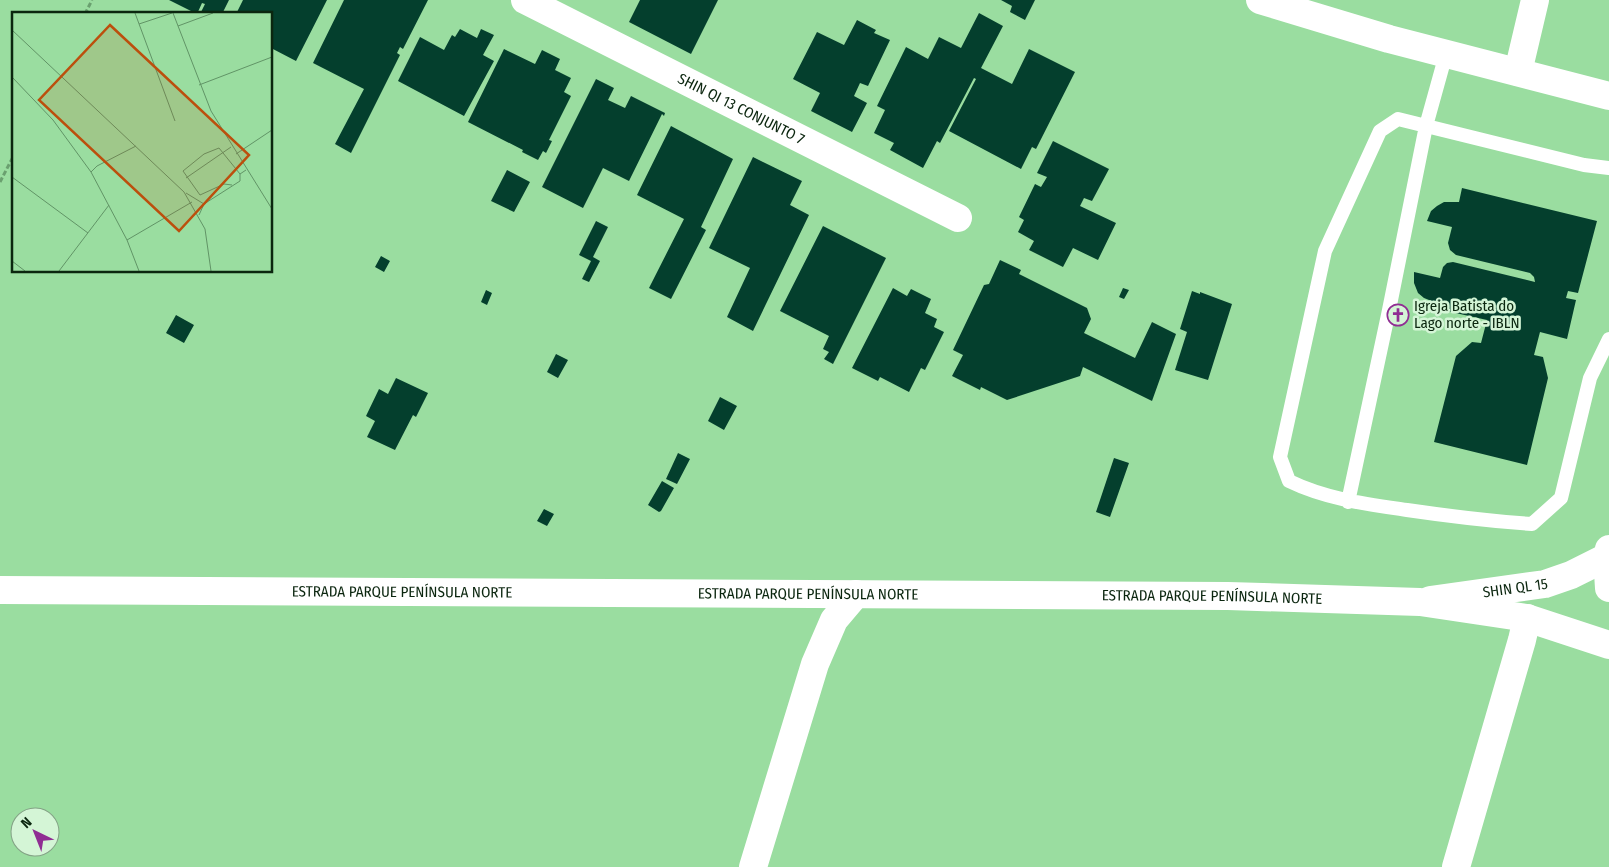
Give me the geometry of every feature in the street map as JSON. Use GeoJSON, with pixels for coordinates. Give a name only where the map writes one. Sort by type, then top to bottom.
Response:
{"type":"FeatureCollection","features":[{"type":"Feature","properties":{"kind":"main road","name":"SHIN QI 13 CONJUNTO 7"},"geometry":{"type":"LineString","coordinates":[[525,0],[958,218]]}},
{"type":"Feature","properties":{"kind":"main road"},"geometry":{"type":"LineString","coordinates":[[1260,0],[1388,39],[1609,96]]}},
{"type":"Feature","properties":{"kind":"main road"},"geometry":{"type":"LineString","coordinates":[[1518,72],[1535,0]]}},
{"type":"Feature","properties":{"kind":"main road","name":"SHIN QL 15"},"geometry":{"type":"LineString","coordinates":[[1420,602],[1545,584],[1572,575],[1608,553],[1609,588]]}},
{"type":"Feature","properties":{"kind":"main road","name":"ESTRADA PARQUE PENÍNSULA NORTE"},"geometry":{"type":"LineString","coordinates":[[0,590],[1228,596],[1420,602],[1527,618],[1609,645]]}},
{"type":"Feature","properties":{"kind":"main road"},"geometry":{"type":"LineString","coordinates":[[753,867],[815,664],[834,620],[856,594]]}},
{"type":"Feature","properties":{"kind":"main road"},"geometry":{"type":"LineString","coordinates":[[1456,867],[1527,618]]}},
{"type":"Feature","properties":{"kind":"lane"},"geometry":{"type":"LineString","coordinates":[[1348,502],[1426,126],[1446,54]]}},
{"type":"Feature","properties":{"kind":"lane"},"geometry":{"type":"LineString","coordinates":[[1609,168],[1584,166],[1398,119],[1380,131],[1325,251],[1280,457],[1288,481],[1310,492],[1348,502],[1478,520],[1532,524],[1562,498],[1590,378],[1609,338]]}},
{"type":"Feature","properties":{"kind":"path"},"geometry":{"type":"LineString","coordinates":[[86,12],[92,0]]}},
{"type":"Feature","properties":{"kind":"path"},"geometry":{"type":"LineString","coordinates":[[0,182],[12,159]]}},
{"type":"Feature","properties":{"kind":"building"},"geometry":{"type":"Polygon","coordinates":[[[169,0],[229,0],[223,12],[201,12],[205,4],[202,3],[198,12],[193,12],[169,0]]]}},
{"type":"Feature","properties":{"kind":"building"},"geometry":{"type":"Polygon","coordinates":[[[243,0],[327,0],[296,61],[272,49],[272,12],[237,12],[243,0]]]}},
{"type":"Feature","properties":{"kind":"building"},"geometry":{"type":"Polygon","coordinates":[[[344,0],[428,0],[403,49],[400,47],[397,53],[400,55],[351,153],[335,144],[364,89],[313,63],[344,0]]]}},
{"type":"Feature","properties":{"kind":"building"},"geometry":{"type":"Polygon","coordinates":[[[640,0],[718,0],[691,54],[629,22],[640,0]]]}},
{"type":"Feature","properties":{"kind":"building"},"geometry":{"type":"Polygon","coordinates":[[[1001,0],[1035,0],[1025,20],[1010,12],[1012,6],[1001,0]]]}},
{"type":"Feature","properties":{"kind":"building"},"geometry":{"type":"Polygon","coordinates":[[[979,13],[1003,26],[981,68],[1012,84],[1029,49],[1075,72],[1036,149],[1032,147],[1021,169],[949,131],[976,79],[974,78],[940,143],[937,141],[923,168],[890,150],[894,143],[874,133],[885,110],[877,106],[906,47],[928,59],[939,37],[961,48],[979,13]]]}},
{"type":"Feature","properties":{"kind":"building"},"geometry":{"type":"Polygon","coordinates":[[[857,20],[876,30],[874,33],[890,40],[868,86],[860,83],[854,96],[867,103],[852,132],[811,111],[820,93],[793,79],[817,32],[844,45],[857,20]]]}},
{"type":"Feature","properties":{"kind":"building"},"geometry":{"type":"Polygon","coordinates":[[[460,29],[477,38],[481,29],[494,35],[483,55],[494,61],[464,116],[398,81],[420,37],[444,50],[452,35],[455,37],[460,29]]]}},
{"type":"Feature","properties":{"kind":"building"},"geometry":{"type":"Polygon","coordinates":[[[504,49],[535,64],[542,50],[560,59],[555,70],[571,78],[564,92],[571,96],[549,140],[552,141],[546,153],[543,151],[538,160],[522,152],[523,150],[468,122],[504,49]]]}},
{"type":"Feature","properties":{"kind":"building"},"geometry":{"type":"Polygon","coordinates":[[[596,79],[614,88],[608,100],[625,108],[631,96],[665,113],[664,116],[662,114],[629,181],[603,168],[583,208],[542,187],[596,79]]]}},
{"type":"Feature","properties":{"kind":"building"},"geometry":{"type":"Polygon","coordinates":[[[671,126],[733,159],[701,227],[706,230],[671,299],[649,288],[684,219],[637,195],[671,126]]]}},
{"type":"Feature","properties":{"kind":"building"},"geometry":{"type":"Polygon","coordinates":[[[1053,141],[1109,169],[1092,201],[1084,198],[1080,206],[1116,223],[1098,260],[1073,248],[1063,267],[1029,250],[1034,241],[1018,232],[1024,220],[1019,217],[1035,184],[1041,187],[1047,177],[1037,173],[1053,141]]]}},
{"type":"Feature","properties":{"kind":"building"},"geometry":{"type":"Polygon","coordinates":[[[753,157],[802,181],[790,205],[809,215],[753,331],[727,317],[750,268],[709,248],[753,157]]]}},
{"type":"Feature","properties":{"kind":"building"},"geometry":{"type":"Polygon","coordinates":[[[507,170],[530,182],[514,212],[491,201],[507,170]]]}},
{"type":"Feature","properties":{"kind":"building"},"geometry":{"type":"Polygon","coordinates":[[[1462,188],[1597,221],[1578,293],[1568,291],[1566,298],[1576,300],[1567,339],[1540,332],[1534,355],[1543,357],[1548,378],[1527,465],[1434,442],[1456,356],[1472,342],[1481,343],[1487,320],[1433,308],[1434,302],[1418,293],[1414,283],[1414,272],[1440,278],[1443,267],[1447,263],[1453,262],[1535,282],[1534,277],[1530,273],[1456,255],[1450,250],[1448,243],[1452,227],[1427,221],[1431,211],[1437,206],[1444,202],[1459,202],[1462,188]]]}},
{"type":"Feature","properties":{"kind":"building"},"geometry":{"type":"Polygon","coordinates":[[[596,221],[608,227],[593,257],[600,261],[589,282],[582,279],[591,261],[579,255],[596,221]]]}},
{"type":"Feature","properties":{"kind":"building"},"geometry":{"type":"Polygon","coordinates":[[[823,226],[886,258],[833,364],[824,359],[829,352],[823,349],[829,336],[780,311],[823,226]]]}},
{"type":"Feature","properties":{"kind":"building"},"geometry":{"type":"Polygon","coordinates":[[[381,256],[390,261],[384,272],[375,267],[381,256]]]}},
{"type":"Feature","properties":{"kind":"building"},"geometry":{"type":"Polygon","coordinates":[[[1000,260],[1021,270],[1019,274],[1087,308],[1091,319],[1084,333],[1135,358],[1152,322],[1176,334],[1152,401],[1083,367],[1080,376],[1007,400],[981,387],[980,390],[952,376],[963,355],[953,350],[984,285],[989,284],[1000,260]]]}},
{"type":"Feature","properties":{"kind":"building"},"geometry":{"type":"Polygon","coordinates":[[[893,288],[907,296],[911,289],[931,299],[925,313],[937,319],[934,327],[944,332],[925,370],[921,368],[909,392],[880,377],[878,381],[852,368],[893,288]]]}},
{"type":"Feature","properties":{"kind":"building"},"geometry":{"type":"Polygon","coordinates":[[[1123,288],[1129,290],[1124,299],[1119,297],[1123,288]]]}},
{"type":"Feature","properties":{"kind":"building"},"geometry":{"type":"Polygon","coordinates":[[[486,290],[492,293],[487,305],[481,302],[486,290]]]}},
{"type":"Feature","properties":{"kind":"building"},"geometry":{"type":"Polygon","coordinates":[[[1192,291],[1200,294],[1200,292],[1232,304],[1208,380],[1175,370],[1187,332],[1180,329],[1192,291]]]}},
{"type":"Feature","properties":{"kind":"building"},"geometry":{"type":"Polygon","coordinates":[[[176,315],[194,325],[184,343],[166,333],[176,315]]]}},
{"type":"Feature","properties":{"kind":"building"},"geometry":{"type":"Polygon","coordinates":[[[556,354],[568,360],[558,378],[547,372],[556,354]]]}},
{"type":"Feature","properties":{"kind":"building"},"geometry":{"type":"Polygon","coordinates":[[[396,378],[428,393],[416,417],[413,415],[395,450],[367,437],[375,421],[366,416],[379,389],[388,394],[396,378]]]}},
{"type":"Feature","properties":{"kind":"building"},"geometry":{"type":"Polygon","coordinates":[[[720,397],[737,406],[724,430],[708,421],[720,397]]]}},
{"type":"Feature","properties":{"kind":"building"},"geometry":{"type":"Polygon","coordinates":[[[678,453],[690,459],[677,484],[666,479],[678,453]]]}},
{"type":"Feature","properties":{"kind":"building"},"geometry":{"type":"Polygon","coordinates":[[[1114,458],[1129,463],[1110,517],[1096,512],[1114,458]]]}},
{"type":"Feature","properties":{"kind":"building"},"geometry":{"type":"Polygon","coordinates":[[[662,481],[674,488],[659,512],[648,505],[662,481]]]}},
{"type":"Feature","properties":{"kind":"building"},"geometry":{"type":"Polygon","coordinates":[[[544,509],[554,514],[547,526],[537,521],[544,509]]]}},
{"type":"Feature","properties":{"kind":"place","name":"Igreja Batista do Lago norte - IBLN"},"geometry":{"type":"Point","coordinates":[1398,315]}}]}
